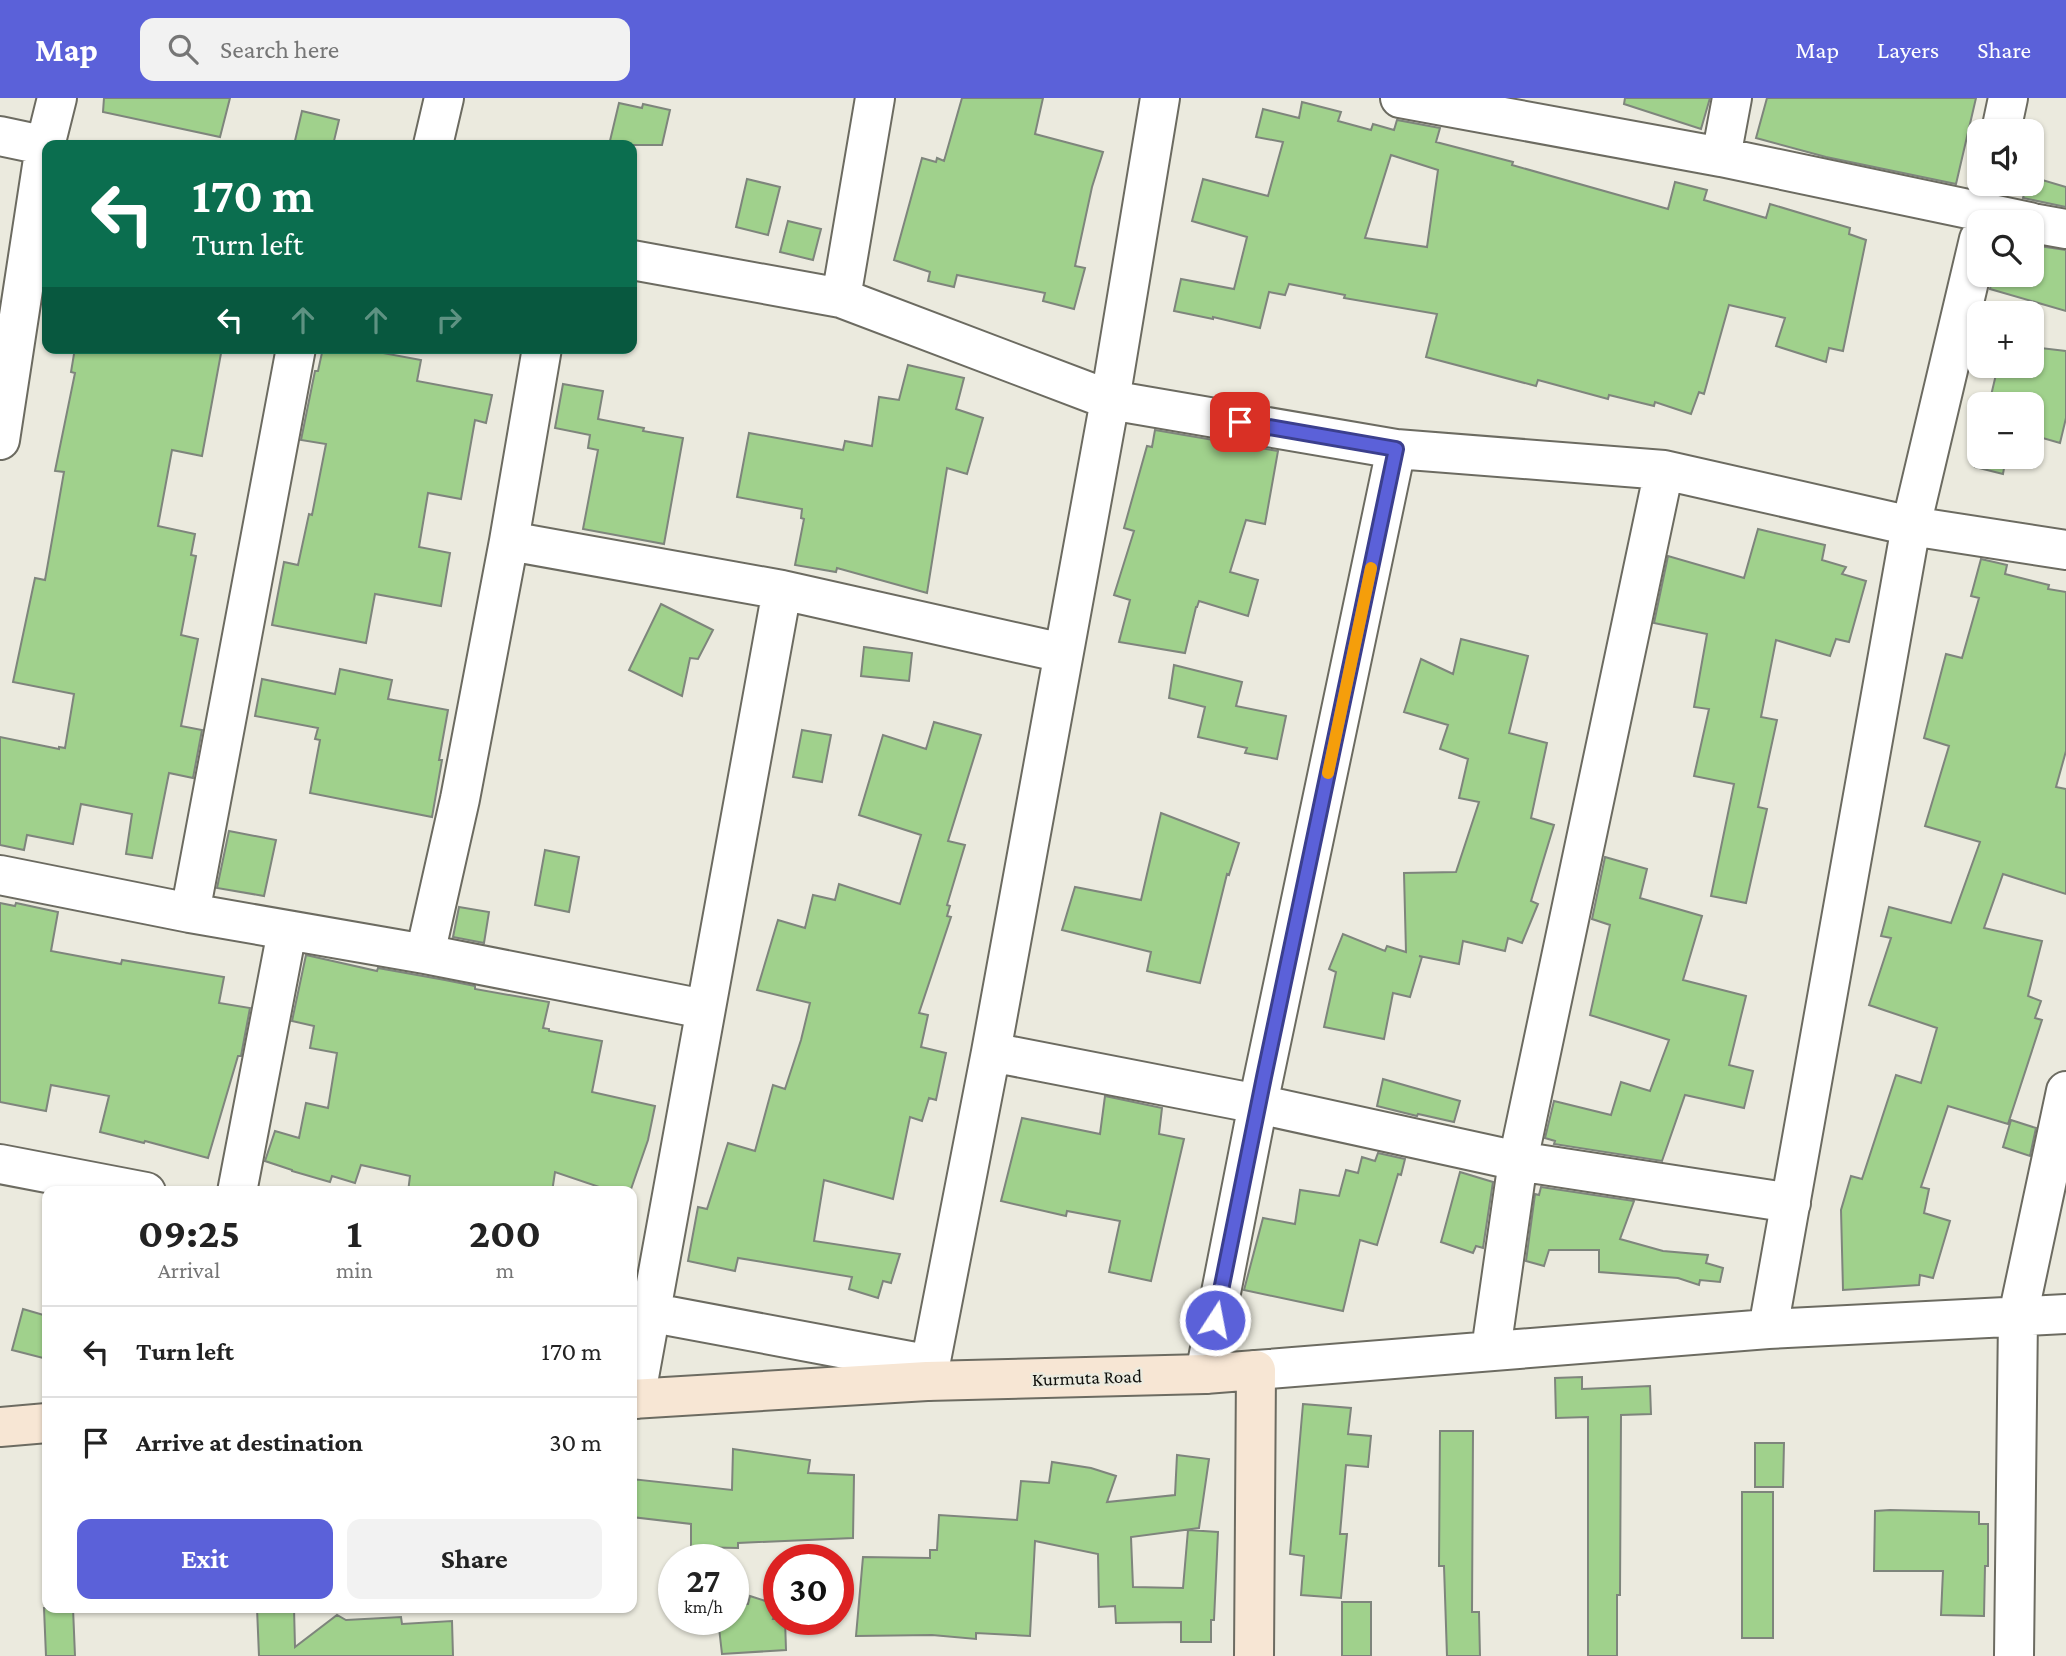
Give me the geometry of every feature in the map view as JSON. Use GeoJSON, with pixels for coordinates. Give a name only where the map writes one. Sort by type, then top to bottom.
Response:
{"type":"FeatureCollection","features":[{"type":"Feature","properties":{"kind":"main road","name":"Kurmuta Road"},"geometry":{"type":"LineString","coordinates":[[637,1399],[929,1373],[1205,1374],[1256,1370]]}},
{"type":"Feature","properties":{"kind":"main road"},"geometry":{"type":"LineString","coordinates":[[1254,1656],[1256,1370]]}},
{"type":"Feature","properties":{"kind":"main road"},"geometry":{"type":"LineString","coordinates":[[0,1427],[42,1423]]}},
{"type":"Feature","properties":{"kind":"street"},"geometry":{"type":"LineString","coordinates":[[47,140],[57,98]]}},
{"type":"Feature","properties":{"kind":"street"},"geometry":{"type":"LineString","coordinates":[[434,140],[444,98]]}},
{"type":"Feature","properties":{"kind":"street"},"geometry":{"type":"LineString","coordinates":[[841,298],[876,98]]}},
{"type":"Feature","properties":{"kind":"street"},"geometry":{"type":"LineString","coordinates":[[640,1311],[929,1373],[991,1052],[1110,400],[1160,98]]}},
{"type":"Feature","properties":{"kind":"street"},"geometry":{"type":"LineString","coordinates":[[1400,98],[1458,104],[1721,157],[1967,211]]}},
{"type":"Feature","properties":{"kind":"street"},"geometry":{"type":"LineString","coordinates":[[1721,157],[1732,98]]}},
{"type":"Feature","properties":{"kind":"street"},"geometry":{"type":"LineString","coordinates":[[2004,119],[2008,98]]}},
{"type":"Feature","properties":{"kind":"street"},"geometry":{"type":"LineString","coordinates":[[0,136],[42,145]]}},
{"type":"Feature","properties":{"kind":"street"},"geometry":{"type":"LineString","coordinates":[[1,434],[42,172]]}},
{"type":"Feature","properties":{"kind":"street"},"geometry":{"type":"LineString","coordinates":[[2044,225],[2066,229]]}},
{"type":"Feature","properties":{"kind":"street"},"geometry":{"type":"LineString","coordinates":[[637,261],[841,298],[1110,400],[1396,449],[1664,470],[1911,526],[2066,550]]}},
{"type":"Feature","properties":{"kind":"street"},"geometry":{"type":"LineString","coordinates":[[1768,1329],[1911,526],[1968,287]]}},
{"type":"Feature","properties":{"kind":"street"},"geometry":{"type":"LineString","coordinates":[[190,913],[295,354]]}},
{"type":"Feature","properties":{"kind":"street"},"geometry":{"type":"LineString","coordinates":[[425,954],[460,799],[541,354]]}},
{"type":"Feature","properties":{"kind":"street"},"geometry":{"type":"LineString","coordinates":[[1205,1374],[1258,1104],[1396,449]]}},
{"type":"Feature","properties":{"kind":"street"},"geometry":{"type":"LineString","coordinates":[[1491,1350],[1518,1161],[1664,470]]}},
{"type":"Feature","properties":{"kind":"street"},"geometry":{"type":"LineString","coordinates":[[509,541],[782,590],[1063,653]]}},
{"type":"Feature","properties":{"kind":"street"},"geometry":{"type":"LineString","coordinates":[[637,1349],[640,1311],[704,1009],[782,590]]}},
{"type":"Feature","properties":{"kind":"street"},"geometry":{"type":"LineString","coordinates":[[0,875],[704,1009]]}},
{"type":"Feature","properties":{"kind":"street"},"geometry":{"type":"LineString","coordinates":[[238,1186],[287,931]]}},
{"type":"Feature","properties":{"kind":"street"},"geometry":{"type":"LineString","coordinates":[[991,1052],[1258,1104],[1518,1161],[1791,1203]]}},
{"type":"Feature","properties":{"kind":"street"},"geometry":{"type":"LineString","coordinates":[[2014,1656],[2018,1316],[2066,1091]]}},
{"type":"Feature","properties":{"kind":"street"},"geometry":{"type":"LineString","coordinates":[[0,1164],[115,1186]]}},
{"type":"Feature","properties":{"kind":"street"},"geometry":{"type":"LineString","coordinates":[[1256,1370],[1768,1329],[2066,1314]]}},
{"type":"Feature","properties":{"kind":"building"},"geometry":{"type":"Polygon","coordinates":[[[104,98],[230,98],[220,137],[103,112],[104,98]]]}},
{"type":"Feature","properties":{"kind":"building"},"geometry":{"type":"Polygon","coordinates":[[[962,98],[1043,98],[1035,134],[1103,152],[1092,187],[1075,266],[1085,268],[1074,309],[1043,301],[1045,293],[957,275],[954,287],[928,281],[930,272],[894,260],[922,158],[944,161],[962,98]]]}},
{"type":"Feature","properties":{"kind":"building"},"geometry":{"type":"Polygon","coordinates":[[[1625,98],[1710,98],[1701,129],[1624,104],[1625,98]]]}},
{"type":"Feature","properties":{"kind":"building"},"geometry":{"type":"Polygon","coordinates":[[[1767,98],[1976,98],[1971,119],[1967,119],[1967,137],[1956,184],[1826,157],[1756,138],[1767,98]]]}},
{"type":"Feature","properties":{"kind":"building"},"geometry":{"type":"Polygon","coordinates":[[[1302,102],[1341,112],[1338,121],[1371,130],[1373,124],[1394,130],[1397,120],[1440,128],[1436,142],[1513,162],[1512,165],[1668,209],[1675,182],[1707,190],[1704,200],[1766,218],[1770,204],[1850,228],[1849,234],[1866,240],[1843,351],[1829,348],[1826,362],[1776,346],[1785,318],[1729,305],[1704,394],[1699,392],[1691,414],[1655,402],[1654,406],[1609,395],[1608,399],[1538,380],[1536,386],[1426,357],[1437,314],[1344,298],[1345,295],[1289,284],[1285,295],[1269,292],[1260,328],[1174,311],[1181,279],[1234,289],[1247,237],[1192,221],[1203,179],[1268,196],[1283,142],[1256,137],[1263,109],[1299,118],[1302,102]],[[1391,155],[1365,238],[1427,247],[1438,170],[1391,155]]]}},
{"type":"Feature","properties":{"kind":"building"},"geometry":{"type":"Polygon","coordinates":[[[619,103],[642,108],[643,104],[670,110],[662,145],[637,145],[637,140],[610,140],[619,103]]]}},
{"type":"Feature","properties":{"kind":"building"},"geometry":{"type":"Polygon","coordinates":[[[302,111],[339,120],[334,140],[295,140],[302,111]]]}},
{"type":"Feature","properties":{"kind":"building"},"geometry":{"type":"Polygon","coordinates":[[[747,179],[780,187],[768,235],[736,227],[747,179]]]}},
{"type":"Feature","properties":{"kind":"building"},"geometry":{"type":"Polygon","coordinates":[[[2044,181],[2066,187],[2066,207],[2023,198],[2044,196],[2044,181]]]}},
{"type":"Feature","properties":{"kind":"building"},"geometry":{"type":"Polygon","coordinates":[[[788,221],[821,229],[813,260],[780,252],[788,221]]]}},
{"type":"Feature","properties":{"kind":"building"},"geometry":{"type":"Polygon","coordinates":[[[2044,247],[2066,250],[2066,311],[2044,305],[2044,301],[2031,301],[1990,289],[2044,287],[2044,247]]]}},
{"type":"Feature","properties":{"kind":"building"},"geometry":{"type":"Polygon","coordinates":[[[2044,348],[2066,351],[2066,418],[2060,443],[2044,438],[2044,392],[1992,392],[1995,378],[2044,378],[2044,348]]]}},
{"type":"Feature","properties":{"kind":"building"},"geometry":{"type":"Polygon","coordinates":[[[74,354],[221,354],[202,456],[172,450],[158,526],[195,534],[191,555],[196,556],[181,635],[198,639],[181,726],[202,730],[193,778],[169,773],[152,858],[126,854],[132,814],[81,804],[73,844],[27,835],[24,850],[0,845],[0,737],[65,748],[74,694],[13,682],[35,578],[45,580],[64,472],[55,471],[75,373],[71,372],[74,354]]]}},
{"type":"Feature","properties":{"kind":"building"},"geometry":{"type":"Polygon","coordinates":[[[322,354],[388,354],[421,360],[417,381],[492,395],[486,423],[475,420],[461,499],[428,493],[419,547],[450,553],[441,606],[375,594],[366,643],[272,625],[284,562],[298,565],[309,514],[312,515],[326,444],[301,440],[315,371],[318,371],[322,354]]]}},
{"type":"Feature","properties":{"kind":"building"},"geometry":{"type":"Polygon","coordinates":[[[908,365],[964,378],[956,409],[983,418],[967,474],[947,468],[927,593],[837,568],[836,572],[795,565],[804,519],[801,518],[802,509],[737,497],[749,433],[843,450],[845,441],[872,446],[879,397],[899,400],[908,365]]]}},
{"type":"Feature","properties":{"kind":"building"},"geometry":{"type":"Polygon","coordinates":[[[563,384],[603,391],[598,419],[683,438],[664,544],[583,529],[598,450],[588,448],[590,435],[555,428],[563,384]]]}},
{"type":"Feature","properties":{"kind":"building"},"geometry":{"type":"Polygon","coordinates":[[[1155,430],[1278,451],[1265,524],[1246,520],[1230,572],[1258,580],[1248,616],[1199,601],[1185,653],[1119,642],[1130,600],[1114,595],[1134,531],[1124,528],[1147,446],[1152,447],[1155,430]]]}},
{"type":"Feature","properties":{"kind":"building"},"geometry":{"type":"Polygon","coordinates":[[[1983,469],[2004,469],[2003,474],[1983,469]]]}},
{"type":"Feature","properties":{"kind":"building"},"geometry":{"type":"Polygon","coordinates":[[[1758,529],[1825,545],[1822,560],[1846,567],[1842,574],[1866,581],[1849,642],[1836,639],[1830,656],[1776,640],[1761,717],[1777,720],[1758,807],[1767,809],[1746,903],[1711,896],[1734,784],[1694,776],[1709,709],[1694,707],[1707,634],[1654,623],[1668,556],[1744,578],[1758,529]]]}},
{"type":"Feature","properties":{"kind":"building"},"geometry":{"type":"Polygon","coordinates":[[[1981,559],[2007,565],[2005,574],[2049,585],[2048,589],[2066,592],[2066,751],[2056,787],[2066,789],[2066,894],[2003,874],[1984,928],[2042,941],[2028,996],[2041,1001],[2035,1018],[2042,1020],[2008,1124],[1948,1106],[1921,1187],[1929,1189],[1924,1213],[1950,1221],[1933,1278],[1920,1275],[1919,1285],[1843,1290],[1841,1210],[1851,1176],[1862,1179],[1896,1075],[1921,1083],[1937,1028],[1869,1005],[1891,938],[1881,936],[1889,907],[1951,923],[1980,842],[1925,826],[1949,746],[1924,738],[1946,654],[1962,658],[1979,598],[1971,596],[1981,559]]]}},
{"type":"Feature","properties":{"kind":"building"},"geometry":{"type":"Polygon","coordinates":[[[661,604],[713,630],[698,659],[690,658],[682,696],[629,670],[661,604]]]}},
{"type":"Feature","properties":{"kind":"building"},"geometry":{"type":"Polygon","coordinates":[[[1461,639],[1528,656],[1509,733],[1547,743],[1531,818],[1554,825],[1531,901],[1538,904],[1522,943],[1508,938],[1505,951],[1463,941],[1459,964],[1419,956],[1422,957],[1410,997],[1393,993],[1384,1039],[1324,1027],[1336,972],[1329,969],[1343,934],[1385,951],[1387,946],[1406,952],[1404,873],[1456,872],[1479,802],[1459,798],[1468,759],[1440,749],[1448,725],[1404,712],[1421,659],[1453,674],[1461,639]]]}},
{"type":"Feature","properties":{"kind":"building"},"geometry":{"type":"Polygon","coordinates":[[[864,647],[912,653],[909,681],[861,676],[864,647]]]}},
{"type":"Feature","properties":{"kind":"building"},"geometry":{"type":"Polygon","coordinates":[[[1174,665],[1242,682],[1236,706],[1286,716],[1277,759],[1245,753],[1247,748],[1198,737],[1205,707],[1169,698],[1174,665]]]}},
{"type":"Feature","properties":{"kind":"building"},"geometry":{"type":"Polygon","coordinates":[[[340,669],[392,680],[388,699],[448,710],[432,817],[310,793],[320,740],[315,739],[318,728],[255,716],[262,679],[335,694],[340,669]]]}},
{"type":"Feature","properties":{"kind":"building"},"geometry":{"type":"Polygon","coordinates":[[[934,722],[981,735],[948,841],[965,845],[947,905],[950,906],[947,916],[951,917],[919,1013],[928,1015],[921,1047],[946,1053],[936,1100],[929,1098],[922,1121],[910,1117],[893,1199],[824,1180],[814,1241],[900,1254],[891,1283],[883,1281],[878,1298],[849,1289],[852,1277],[738,1258],[735,1271],[688,1261],[698,1207],[707,1209],[728,1143],[755,1151],[773,1085],[785,1089],[801,1040],[810,1003],[757,990],[778,920],[805,928],[813,895],[835,900],[839,884],[900,904],[921,835],[859,815],[883,735],[926,749],[934,722]]]}},
{"type":"Feature","properties":{"kind":"building"},"geometry":{"type":"Polygon","coordinates":[[[802,730],[831,735],[822,782],[793,777],[802,730]]]}},
{"type":"Feature","properties":{"kind":"building"},"geometry":{"type":"Polygon","coordinates":[[[1161,813],[1239,843],[1229,875],[1227,874],[1200,983],[1147,971],[1151,952],[1062,930],[1075,887],[1141,900],[1161,813]]]}},
{"type":"Feature","properties":{"kind":"building"},"geometry":{"type":"Polygon","coordinates":[[[229,831],[276,840],[264,896],[217,888],[229,831]]]}},
{"type":"Feature","properties":{"kind":"building"},"geometry":{"type":"Polygon","coordinates":[[[545,850],[579,857],[569,912],[535,905],[545,850]]]}},
{"type":"Feature","properties":{"kind":"building"},"geometry":{"type":"Polygon","coordinates":[[[1605,857],[1647,869],[1640,898],[1702,916],[1683,980],[1746,996],[1729,1065],[1753,1071],[1744,1108],[1685,1095],[1662,1161],[1554,1144],[1555,1141],[1545,1138],[1554,1101],[1611,1115],[1621,1082],[1650,1091],[1669,1040],[1590,1015],[1610,925],[1592,919],[1605,857]]]}},
{"type":"Feature","properties":{"kind":"building"},"geometry":{"type":"Polygon","coordinates":[[[0,903],[15,906],[16,903],[58,912],[51,951],[121,964],[122,960],[224,977],[219,1003],[250,1008],[241,1056],[238,1056],[208,1158],[100,1132],[109,1096],[51,1085],[46,1111],[0,1102],[0,903]]]}},
{"type":"Feature","properties":{"kind":"building"},"geometry":{"type":"Polygon","coordinates":[[[459,907],[489,912],[484,943],[453,937],[459,907]]]}},
{"type":"Feature","properties":{"kind":"building"},"geometry":{"type":"Polygon","coordinates":[[[306,955],[377,971],[378,968],[445,980],[475,986],[475,989],[549,1002],[543,1028],[602,1041],[592,1092],[655,1106],[648,1140],[632,1186],[596,1186],[555,1172],[553,1186],[409,1186],[410,1176],[361,1165],[355,1183],[332,1176],[330,1182],[265,1161],[275,1131],[299,1138],[306,1103],[328,1108],[337,1053],[310,1048],[314,1026],[292,1021],[306,955]]]}},
{"type":"Feature","properties":{"kind":"building"},"geometry":{"type":"Polygon","coordinates":[[[1383,1079],[1460,1101],[1454,1122],[1377,1106],[1383,1079]]]}},
{"type":"Feature","properties":{"kind":"building"},"geometry":{"type":"Polygon","coordinates":[[[1105,1096],[1162,1108],[1159,1134],[1184,1139],[1151,1281],[1109,1272],[1120,1221],[1067,1211],[1066,1216],[1001,1201],[1022,1118],[1100,1134],[1105,1096]]]}},
{"type":"Feature","properties":{"kind":"building"},"geometry":{"type":"Polygon","coordinates":[[[2011,1120],[2036,1128],[2030,1156],[2003,1147],[2011,1120]]]}},
{"type":"Feature","properties":{"kind":"building"},"geometry":{"type":"Polygon","coordinates":[[[1378,1153],[1405,1159],[1377,1245],[1360,1240],[1343,1311],[1244,1290],[1263,1218],[1295,1224],[1300,1190],[1339,1196],[1346,1170],[1358,1173],[1362,1157],[1375,1161],[1378,1153]]]}},
{"type":"Feature","properties":{"kind":"building"},"geometry":{"type":"Polygon","coordinates":[[[1460,1172],[1493,1182],[1483,1248],[1476,1246],[1473,1253],[1441,1242],[1460,1172]]]}},
{"type":"Feature","properties":{"kind":"building"},"geometry":{"type":"Polygon","coordinates":[[[1541,1187],[1634,1201],[1620,1239],[1663,1251],[1708,1255],[1706,1263],[1723,1268],[1720,1282],[1700,1280],[1699,1285],[1678,1278],[1599,1272],[1599,1250],[1549,1250],[1544,1266],[1526,1261],[1535,1194],[1539,1195],[1541,1187]]]}},
{"type":"Feature","properties":{"kind":"building"},"geometry":{"type":"Polygon","coordinates":[[[23,1309],[42,1315],[42,1358],[12,1350],[23,1309]]]}},
{"type":"Feature","properties":{"kind":"building"},"geometry":{"type":"Polygon","coordinates":[[[1582,1377],[1582,1389],[1650,1386],[1651,1414],[1621,1415],[1617,1656],[1588,1656],[1588,1417],[1556,1418],[1555,1378],[1582,1377]]]}},
{"type":"Feature","properties":{"kind":"building"},"geometry":{"type":"Polygon","coordinates":[[[1303,1404],[1351,1408],[1348,1434],[1371,1436],[1368,1467],[1346,1465],[1340,1534],[1347,1534],[1341,1598],[1301,1595],[1304,1556],[1290,1554],[1303,1404]]]}},
{"type":"Feature","properties":{"kind":"building"},"geometry":{"type":"Polygon","coordinates":[[[1440,1431],[1473,1431],[1472,1612],[1479,1612],[1480,1656],[1447,1656],[1444,1566],[1439,1566],[1440,1431]]]}},
{"type":"Feature","properties":{"kind":"building"},"geometry":{"type":"Polygon","coordinates":[[[1755,1443],[1784,1443],[1783,1487],[1755,1487],[1755,1443]]]}},
{"type":"Feature","properties":{"kind":"building"},"geometry":{"type":"Polygon","coordinates":[[[733,1449],[810,1460],[808,1473],[854,1475],[853,1538],[691,1544],[691,1524],[637,1518],[637,1480],[732,1490],[733,1449]]]}},
{"type":"Feature","properties":{"kind":"building"},"geometry":{"type":"Polygon","coordinates":[[[1177,1455],[1209,1459],[1199,1528],[1131,1537],[1133,1587],[1183,1588],[1188,1530],[1218,1532],[1211,1642],[1181,1642],[1181,1622],[1116,1623],[1115,1606],[1099,1607],[1098,1554],[1035,1541],[1030,1636],[976,1633],[976,1639],[932,1635],[856,1636],[863,1557],[930,1558],[930,1550],[937,1550],[939,1515],[1017,1520],[1021,1481],[1049,1483],[1052,1462],[1091,1468],[1116,1476],[1107,1502],[1175,1495],[1177,1455]]]}},
{"type":"Feature","properties":{"kind":"building"},"geometry":{"type":"Polygon","coordinates":[[[1742,1492],[1773,1492],[1773,1638],[1742,1638],[1742,1492]]]}},
{"type":"Feature","properties":{"kind":"building"},"geometry":{"type":"Polygon","coordinates":[[[1875,1511],[1979,1512],[1979,1524],[1988,1524],[1984,1616],[1941,1615],[1943,1571],[1874,1571],[1875,1511]]]}},
{"type":"Feature","properties":{"kind":"building"},"geometry":{"type":"Polygon","coordinates":[[[750,1596],[763,1600],[763,1635],[786,1635],[786,1650],[722,1654],[720,1635],[749,1635],[750,1596]]]}},
{"type":"Feature","properties":{"kind":"building"},"geometry":{"type":"Polygon","coordinates":[[[1342,1602],[1371,1602],[1371,1656],[1342,1656],[1342,1602]]]}},
{"type":"Feature","properties":{"kind":"building"},"geometry":{"type":"Polygon","coordinates":[[[44,1613],[73,1613],[75,1656],[46,1656],[44,1613]]]}},
{"type":"Feature","properties":{"kind":"building"},"geometry":{"type":"Polygon","coordinates":[[[257,1613],[294,1613],[295,1647],[337,1615],[346,1620],[401,1617],[402,1624],[452,1621],[453,1656],[259,1656],[257,1613]]]}},
{"type":"Feature","properties":{"kind":"slow traffic"},"geometry":{"type":"LineString","coordinates":[[1328,773],[1371,568]]}},
{"type":"Feature","properties":{"kind":"route"},"geometry":{"type":"LineString","coordinates":[[1215,1320],[1396,449],[1240,422]]}}]}
